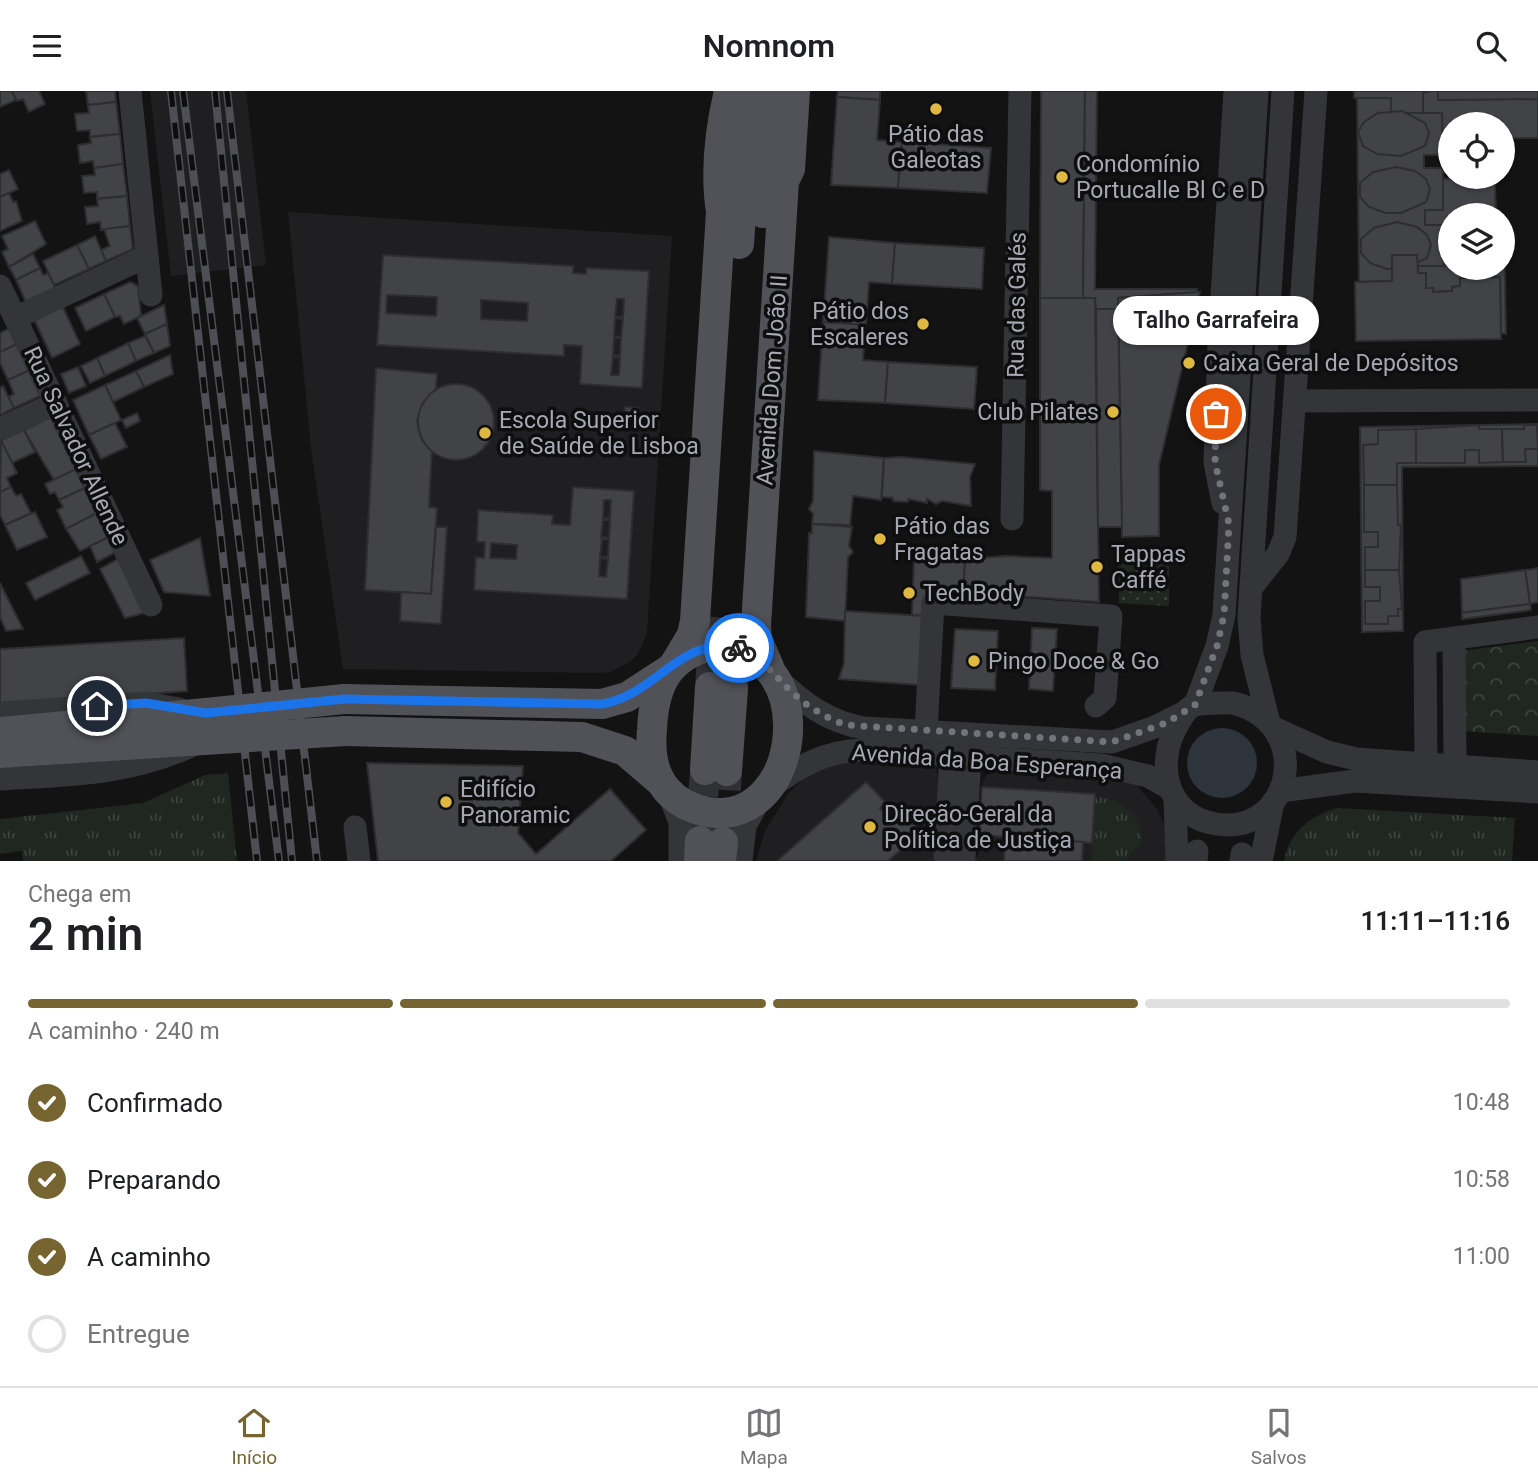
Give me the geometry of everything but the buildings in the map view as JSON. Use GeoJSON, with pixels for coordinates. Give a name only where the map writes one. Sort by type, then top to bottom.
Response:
{"type":"FeatureCollection","features":[{"type":"Feature","properties":{"kind":"main road"},"geometry":{"type":"LineString","coordinates":[[664,786],[652,757],[652,719],[656,693],[692,635],[695,621],[721,212],[718,193],[724,106],[729,91]]}},
{"type":"Feature","properties":{"kind":"main road","name":"Avenida Dom João II"},"geometry":{"type":"LineString","coordinates":[[748,91],[726,617],[771,91]]}},
{"type":"Feature","properties":{"kind":"main road","name":"Avenida Dom João II"},"geometry":{"type":"LineString","coordinates":[[773,673],[757,639],[756,625],[785,181],[790,169],[795,91]]}},
{"type":"Feature","properties":{"kind":"main road"},"geometry":{"type":"LineString","coordinates":[[721,212],[742,187]]}},
{"type":"Feature","properties":{"kind":"main road"},"geometry":{"type":"LineString","coordinates":[[13,741],[205,727],[582,737],[625,751],[689,807],[713,813],[739,810],[766,793],[782,766],[786,701],[773,673],[749,652],[724,646],[699,649],[627,697],[602,704],[344,699],[205,727]]}},
{"type":"Feature","properties":{"kind":"main road"},"geometry":{"type":"LineString","coordinates":[[716,771],[721,688]]}},
{"type":"Feature","properties":{"kind":"street"},"geometry":{"type":"LineString","coordinates":[[130,91],[151,295]]}},
{"type":"Feature","properties":{"kind":"street","name":"Rua das Galés"},"geometry":{"type":"LineString","coordinates":[[1012,519],[1020,91]]}},
{"type":"Feature","properties":{"kind":"street"},"geometry":{"type":"LineString","coordinates":[[1229,524],[1215,462],[1219,343],[1235,91]]}},
{"type":"Feature","properties":{"kind":"street"},"geometry":{"type":"LineString","coordinates":[[1190,858],[1164,763],[1165,750],[1190,708],[1217,646],[1224,615],[1257,91]]}},
{"type":"Feature","properties":{"kind":"street"},"geometry":{"type":"LineString","coordinates":[[1248,859],[1277,797],[1287,766],[1286,753],[1272,724],[1249,637],[1283,91]]}},
{"type":"Feature","properties":{"kind":"street"},"geometry":{"type":"LineString","coordinates":[[1251,588],[1283,546],[1296,401],[1316,91]]}},
{"type":"Feature","properties":{"kind":"street"},"geometry":{"type":"LineString","coordinates":[[15,318],[147,256]]}},
{"type":"Feature","properties":{"kind":"street","name":"Rua Salvador Allende"},"geometry":{"type":"LineString","coordinates":[[0,286],[151,605]]}},
{"type":"Feature","properties":{"kind":"street"},"geometry":{"type":"LineString","coordinates":[[1296,401],[1538,400]]}},
{"type":"Feature","properties":{"kind":"street"},"geometry":{"type":"LineString","coordinates":[[0,429],[55,403]]}},
{"type":"Feature","properties":{"kind":"street"},"geometry":{"type":"LineString","coordinates":[[1262,411],[1291,466]]}},
{"type":"Feature","properties":{"kind":"street"},"geometry":{"type":"LineString","coordinates":[[926,731],[933,603],[1111,616],[1105,698],[1096,706]]}},
{"type":"Feature","properties":{"kind":"street"},"geometry":{"type":"LineString","coordinates":[[1426,766],[1425,642],[1538,627]]}},
{"type":"Feature","properties":{"kind":"street"},"geometry":{"type":"LineString","coordinates":[[1454,638],[1455,768]]}},
{"type":"Feature","properties":{"kind":"street","name":"Avenida da Boa Esperança"},"geometry":{"type":"LineString","coordinates":[[773,673],[795,695],[830,719],[864,728],[1112,742],[1155,727],[1190,708]]}},
{"type":"Feature","properties":{"kind":"street"},"geometry":{"type":"LineString","coordinates":[[0,713],[146,703],[205,727]]}},
{"type":"Feature","properties":{"kind":"street"},"geometry":{"type":"LineString","coordinates":[[1190,708],[1233,703],[1257,711],[1272,724],[1327,752],[1356,759],[1538,772]]}},
{"type":"Feature","properties":{"kind":"street"},"geometry":{"type":"LineString","coordinates":[[0,779],[119,770],[160,761],[205,727]]}},
{"type":"Feature","properties":{"kind":"street","name":"Avenida da Boa Esperança"},"geometry":{"type":"LineString","coordinates":[[766,793],[812,760],[845,751],[1101,765],[1148,776],[1172,793]]}},
{"type":"Feature","properties":{"kind":"street"},"geometry":{"type":"LineString","coordinates":[[954,856],[961,756]]}},
{"type":"Feature","properties":{"kind":"street"},"geometry":{"type":"LineString","coordinates":[[1172,793],[1183,808],[1204,821],[1228,825],[1252,818],[1277,797],[1355,781],[1538,792]]}},
{"type":"Feature","properties":{"kind":"street"},"geometry":{"type":"LineString","coordinates":[[664,786],[680,822],[711,854],[745,826],[766,793]]}},
{"type":"Feature","properties":{"kind":"street"},"geometry":{"type":"LineString","coordinates":[[355,827],[359,861]]}},
{"type":"Feature","properties":{"kind":"shaded area"},"geometry":{"type":"Polygon","coordinates":[[[150,91],[246,91],[266,265],[171,276],[150,91]]]}},
{"type":"Feature","properties":{"kind":"shaded area","name":"Escola Superior de Saúde de Lisboa"},"geometry":{"type":"Polygon","coordinates":[[[288,212],[672,236],[647,633],[638,654],[630,662],[610,672],[599,673],[343,669],[311,448],[288,212]]]}},
{"type":"Feature","properties":{"kind":"shaded area"},"geometry":{"type":"Polygon","coordinates":[[[1229,728],[1242,734],[1251,743],[1255,749],[1255,777],[1247,788],[1236,796],[1215,798],[1197,788],[1189,777],[1187,756],[1197,738],[1208,730],[1229,728]]]}},
{"type":"Feature","properties":{"kind":"shaded area"},"geometry":{"type":"Polygon","coordinates":[[[842,759],[935,766],[938,776],[934,855],[978,857],[983,781],[994,766],[1111,774],[1136,784],[1157,809],[1167,830],[1171,861],[756,861],[765,831],[787,795],[808,774],[842,759]]]}},
{"type":"Feature","properties":{"kind":"green space"},"geometry":{"type":"Polygon","coordinates":[[[1118,556],[1169,557],[1169,606],[1119,603],[1118,556]]]}},
{"type":"Feature","properties":{"kind":"green space"},"geometry":{"type":"Polygon","coordinates":[[[1538,641],[1538,736],[1461,731],[1461,651],[1538,641]]]}},
{"type":"Feature","properties":{"kind":"green space"},"geometry":{"type":"Polygon","coordinates":[[[228,773],[237,861],[23,861],[22,851],[0,854],[0,819],[143,803],[205,775],[228,773]]]}},
{"type":"Feature","properties":{"kind":"green space"},"geometry":{"type":"Polygon","coordinates":[[[1095,797],[1122,804],[1138,823],[1142,841],[1125,861],[1091,861],[1095,797]]]}},
{"type":"Feature","properties":{"kind":"green space"},"geometry":{"type":"Polygon","coordinates":[[[1338,808],[1515,818],[1512,861],[1284,861],[1291,841],[1303,826],[1319,815],[1338,808]]]}},
{"type":"Feature","properties":{"kind":"tunnel"},"geometry":{"type":"LineString","coordinates":[[710,687],[715,617]]}},
{"type":"Feature","properties":{"kind":"tunnel"},"geometry":{"type":"LineString","coordinates":[[733,689],[737,618]]}},
{"type":"Feature","properties":{"kind":"tunnel"},"geometry":{"type":"LineString","coordinates":[[700,841],[705,770]]}},
{"type":"Feature","properties":{"kind":"tunnel"},"geometry":{"type":"LineString","coordinates":[[723,835],[727,771]]}},
{"type":"Feature","properties":{"kind":"railway"},"geometry":{"type":"LineString","coordinates":[[171,91],[257,861]]}},
{"type":"Feature","properties":{"kind":"railway"},"geometry":{"type":"LineString","coordinates":[[183,91],[279,861]]}},
{"type":"Feature","properties":{"kind":"railway"},"geometry":{"type":"LineString","coordinates":[[215,91],[292,861]]}},
{"type":"Feature","properties":{"kind":"railway"},"geometry":{"type":"LineString","coordinates":[[227,91],[317,861]]}},
{"type":"Feature","properties":{"kind":"way so far"},"geometry":{"type":"LineString","coordinates":[[739,648],[760,659],[795,695],[815,710],[846,725],[1112,742],[1166,723],[1195,705],[1217,646],[1224,615],[1229,524],[1215,462],[1216,414]]}},
{"type":"Feature","properties":{"kind":"place","name":"Pátio das Galeotas"},"geometry":{"type":"Point","coordinates":[936,109]}},
{"type":"Feature","properties":{"kind":"place","name":"Condomínio Portucalle Bl C e D"},"geometry":{"type":"Point","coordinates":[1062,177]}},
{"type":"Feature","properties":{"kind":"place","name":"Pátio dos Escaleres"},"geometry":{"type":"Point","coordinates":[923,324]}},
{"type":"Feature","properties":{"kind":"place","name":"Caixa Geral de Depósitos"},"geometry":{"type":"Point","coordinates":[1189,363]}},
{"type":"Feature","properties":{"kind":"place","name":"Club Pilates"},"geometry":{"type":"Point","coordinates":[1113,412]}},
{"type":"Feature","properties":{"kind":"place","name":"Talho Garrafeira"},"geometry":{"type":"Point","coordinates":[1216,414]}},
{"type":"Feature","properties":{"kind":"place","name":"Escola Superior de Saúde de Lisboa"},"geometry":{"type":"Point","coordinates":[485,433]}},
{"type":"Feature","properties":{"kind":"place","name":"Pátio das Fragatas"},"geometry":{"type":"Point","coordinates":[880,539]}},
{"type":"Feature","properties":{"kind":"place","name":"Tappas Caffé"},"geometry":{"type":"Point","coordinates":[1097,567]}},
{"type":"Feature","properties":{"kind":"place","name":"TechBody"},"geometry":{"type":"Point","coordinates":[909,593]}},
{"type":"Feature","properties":{"kind":"place","name":"Pingo Doce & Go"},"geometry":{"type":"Point","coordinates":[974,661]}},
{"type":"Feature","properties":{"kind":"place","name":"Edifício Panoramic"},"geometry":{"type":"Point","coordinates":[446,802]}},
{"type":"Feature","properties":{"kind":"place","name":"Direção-Geral da Política de Justiça"},"geometry":{"type":"Point","coordinates":[870,827]}},
{"type":"Feature","properties":{"kind":"route"},"geometry":{"type":"LineString","coordinates":[[97,706],[146,703],[206,713],[344,699],[602,704],[615,702],[648,686],[687,654],[699,649],[711,646],[739,648]]}}]}
